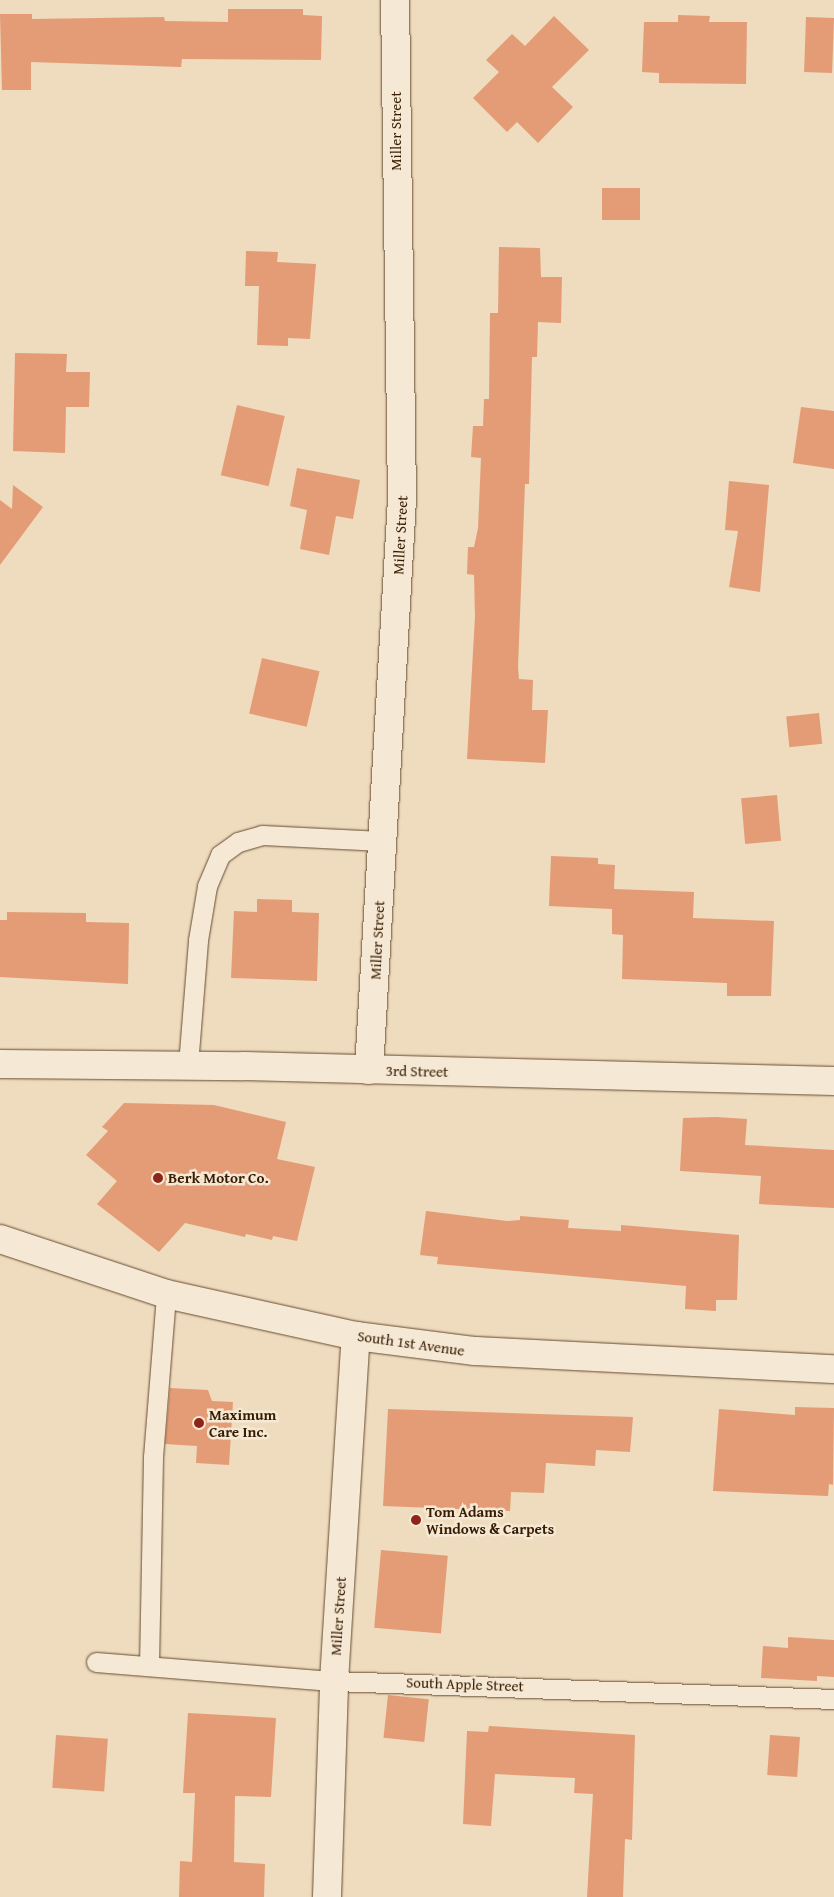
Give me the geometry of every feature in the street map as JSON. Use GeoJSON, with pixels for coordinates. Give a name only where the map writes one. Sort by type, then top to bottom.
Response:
{"type":"FeatureCollection","features":[{"type":"Feature","properties":{"kind":"street","name":"Miller Street"},"geometry":{"type":"LineString","coordinates":[[369,1070],[404,414],[397,265],[395,0]]}},
{"type":"Feature","properties":{"kind":"street","name":"3rd Street"},"geometry":{"type":"LineString","coordinates":[[0,1064],[188,1066],[834,1081]]}},
{"type":"Feature","properties":{"kind":"street","name":"South 1st Avenue"},"geometry":{"type":"LineString","coordinates":[[0,1239],[166,1294],[356,1336],[475,1351],[834,1369]]}},
{"type":"Feature","properties":{"kind":"street","name":"Miller Street"},"geometry":{"type":"LineString","coordinates":[[327,1897],[334,1681],[356,1336]]}},
{"type":"Feature","properties":{"kind":"lane"},"geometry":{"type":"LineString","coordinates":[[188,1066],[198,940],[207,886],[220,854],[238,842],[262,836],[382,841]]}},
{"type":"Feature","properties":{"kind":"lane"},"geometry":{"type":"LineString","coordinates":[[149,1666],[153,1457],[166,1294]]}},
{"type":"Feature","properties":{"kind":"lane","name":"South Apple Street"},"geometry":{"type":"LineString","coordinates":[[96,1662],[334,1681],[834,1699]]}},
{"type":"Feature","properties":{"kind":"building"},"geometry":{"type":"Polygon","coordinates":[[[228,9],[303,9],[303,15],[322,16],[321,60],[182,59],[181,67],[31,62],[31,90],[2,90],[0,14],[32,14],[32,19],[164,17],[165,21],[228,22],[228,9]]]}},
{"type":"Feature","properties":{"kind":"building"},"geometry":{"type":"Polygon","coordinates":[[[678,15],[710,16],[709,22],[747,22],[746,84],[659,83],[659,73],[642,72],[644,22],[678,22],[678,15]]]}},
{"type":"Feature","properties":{"kind":"building"},"geometry":{"type":"Polygon","coordinates":[[[554,16],[589,50],[552,87],[573,107],[538,143],[517,122],[507,132],[473,98],[499,72],[486,60],[512,34],[525,46],[554,16]]]}},
{"type":"Feature","properties":{"kind":"building"},"geometry":{"type":"Polygon","coordinates":[[[806,17],[834,18],[832,73],[804,72],[806,17]]]}},
{"type":"Feature","properties":{"kind":"building"},"geometry":{"type":"Polygon","coordinates":[[[602,188],[640,188],[640,220],[602,220],[602,188]]]}},
{"type":"Feature","properties":{"kind":"building"},"geometry":{"type":"Polygon","coordinates":[[[499,247],[540,248],[541,277],[562,277],[561,323],[538,322],[537,357],[532,357],[529,484],[525,484],[518,667],[519,679],[533,680],[532,710],[548,710],[545,763],[467,759],[475,616],[474,575],[467,574],[468,547],[474,547],[478,528],[481,458],[471,457],[473,426],[483,426],[484,399],[489,399],[490,313],[498,313],[499,247]]]}},
{"type":"Feature","properties":{"kind":"building"},"geometry":{"type":"Polygon","coordinates":[[[246,251],[278,252],[277,262],[316,264],[310,339],[288,338],[288,346],[257,345],[259,286],[245,286],[246,251]]]}},
{"type":"Feature","properties":{"kind":"building"},"geometry":{"type":"Polygon","coordinates":[[[15,353],[67,354],[66,372],[90,372],[89,407],[66,407],[65,453],[13,451],[15,353]]]}},
{"type":"Feature","properties":{"kind":"building"},"geometry":{"type":"Polygon","coordinates":[[[237,405],[285,416],[269,486],[221,475],[237,405]]]}},
{"type":"Feature","properties":{"kind":"building"},"geometry":{"type":"Polygon","coordinates":[[[801,407],[834,411],[834,469],[793,463],[801,407]]]}},
{"type":"Feature","properties":{"kind":"building"},"geometry":{"type":"Polygon","coordinates":[[[297,468],[360,480],[353,519],[336,516],[329,555],[300,549],[307,510],[290,506],[297,468]]]}},
{"type":"Feature","properties":{"kind":"building"},"geometry":{"type":"Polygon","coordinates":[[[729,481],[769,485],[760,592],[729,587],[738,531],[725,530],[729,481]]]}},
{"type":"Feature","properties":{"kind":"building"},"geometry":{"type":"Polygon","coordinates":[[[13,485],[43,507],[0,565],[0,500],[12,509],[13,485]]]}},
{"type":"Feature","properties":{"kind":"building"},"geometry":{"type":"Polygon","coordinates":[[[262,658],[319,671],[307,727],[249,714],[262,658]]]}},
{"type":"Feature","properties":{"kind":"building"},"geometry":{"type":"Polygon","coordinates":[[[819,713],[822,744],[789,747],[786,716],[819,713]]]}},
{"type":"Feature","properties":{"kind":"building"},"geometry":{"type":"Polygon","coordinates":[[[777,795],[781,841],[745,844],[741,798],[777,795]]]}},
{"type":"Feature","properties":{"kind":"building"},"geometry":{"type":"Polygon","coordinates":[[[551,856],[598,858],[598,864],[615,865],[614,889],[694,892],[693,918],[774,921],[771,996],[727,996],[727,983],[622,979],[623,935],[612,934],[612,909],[549,906],[551,856]]]}},
{"type":"Feature","properties":{"kind":"building"},"geometry":{"type":"Polygon","coordinates":[[[257,899],[292,900],[292,912],[319,913],[317,981],[231,978],[234,911],[257,912],[257,899]]]}},
{"type":"Feature","properties":{"kind":"building"},"geometry":{"type":"Polygon","coordinates":[[[7,912],[86,913],[86,922],[129,923],[128,984],[0,977],[0,920],[7,920],[7,912]]]}},
{"type":"Feature","properties":{"kind":"building"},"geometry":{"type":"Polygon","coordinates":[[[124,1103],[214,1105],[286,1122],[277,1159],[315,1167],[297,1241],[273,1236],[272,1240],[246,1234],[245,1237],[185,1223],[159,1252],[97,1204],[117,1181],[86,1155],[108,1131],[102,1127],[124,1103]]]}},
{"type":"Feature","properties":{"kind":"building"},"geometry":{"type":"Polygon","coordinates":[[[716,1117],[747,1119],[745,1145],[834,1150],[834,1208],[759,1204],[761,1176],[680,1171],[683,1118],[716,1117]]]}},
{"type":"Feature","properties":{"kind":"building"},"geometry":{"type":"Polygon","coordinates":[[[426,1211],[507,1221],[520,1220],[520,1216],[569,1220],[568,1228],[621,1231],[621,1225],[739,1235],[737,1300],[716,1300],[716,1311],[685,1309],[686,1286],[437,1264],[438,1257],[420,1255],[426,1211]]]}},
{"type":"Feature","properties":{"kind":"building","name":"Maximum Care Inc."},"geometry":{"type":"Polygon","coordinates":[[[170,1388],[208,1390],[212,1401],[233,1402],[229,1465],[196,1463],[197,1446],[165,1444],[170,1388]]]}},
{"type":"Feature","properties":{"kind":"building"},"geometry":{"type":"Polygon","coordinates":[[[795,1407],[834,1408],[833,1485],[829,1484],[828,1496],[713,1491],[719,1409],[795,1415],[795,1407]]]}},
{"type":"Feature","properties":{"kind":"building"},"geometry":{"type":"Polygon","coordinates":[[[388,1409],[633,1417],[630,1452],[596,1450],[595,1466],[546,1463],[544,1493],[511,1492],[510,1511],[383,1506],[388,1409]]]}},
{"type":"Feature","properties":{"kind":"building"},"geometry":{"type":"Polygon","coordinates":[[[381,1550],[448,1556],[441,1634],[374,1628],[381,1550]]]}},
{"type":"Feature","properties":{"kind":"building"},"geometry":{"type":"Polygon","coordinates":[[[788,1637],[834,1640],[834,1677],[817,1676],[817,1681],[761,1678],[763,1646],[788,1648],[788,1637]]]}},
{"type":"Feature","properties":{"kind":"building"},"geometry":{"type":"Polygon","coordinates":[[[388,1695],[429,1699],[424,1742],[384,1738],[388,1695]]]}},
{"type":"Feature","properties":{"kind":"building"},"geometry":{"type":"Polygon","coordinates":[[[188,1713],[276,1718],[271,1797],[235,1796],[234,1862],[265,1864],[264,1897],[179,1897],[180,1861],[192,1862],[195,1793],[183,1793],[188,1713]]]}},
{"type":"Feature","properties":{"kind":"building"},"geometry":{"type":"Polygon","coordinates":[[[489,1726],[635,1735],[632,1840],[625,1839],[623,1897],[587,1897],[593,1794],[574,1793],[575,1778],[495,1774],[491,1826],[463,1824],[467,1731],[488,1732],[489,1726]]]}},
{"type":"Feature","properties":{"kind":"building"},"geometry":{"type":"Polygon","coordinates":[[[56,1735],[108,1739],[104,1791],[52,1788],[56,1735]]]}},
{"type":"Feature","properties":{"kind":"building"},"geometry":{"type":"Polygon","coordinates":[[[770,1735],[800,1737],[797,1777],[767,1775],[770,1735]]]}},
{"type":"Feature","properties":{"kind":"place","name":"Berk Motor Co."},"geometry":{"type":"Point","coordinates":[158,1178]}},
{"type":"Feature","properties":{"kind":"place","name":"Maximum Care Inc."},"geometry":{"type":"Point","coordinates":[199,1423]}},
{"type":"Feature","properties":{"kind":"place","name":"Tom Adams Windows & Carpets"},"geometry":{"type":"Point","coordinates":[416,1520]}}]}
